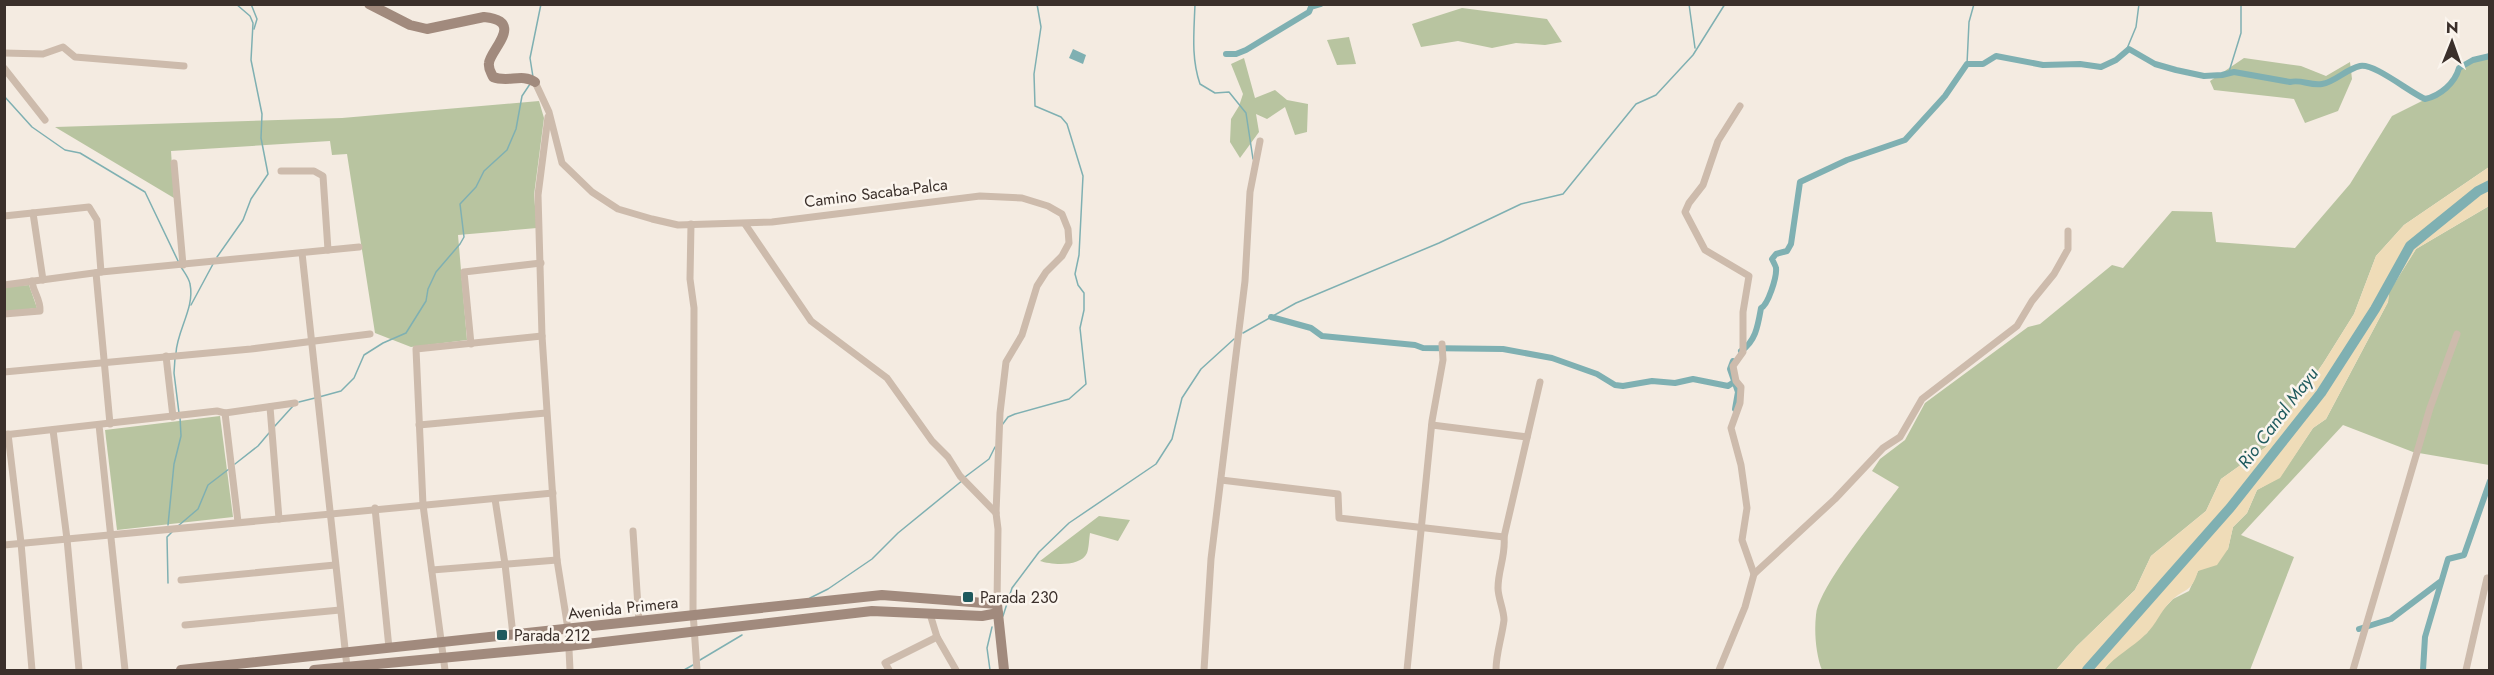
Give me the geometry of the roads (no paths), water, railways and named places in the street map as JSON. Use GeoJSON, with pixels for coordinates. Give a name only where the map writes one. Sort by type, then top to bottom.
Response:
{"type":"FeatureCollection","features":[{"type":"Feature","properties":{"kind":"main road","name":"Camino Sacaba-Palca"},"geometry":{"type":"LineString","coordinates":[[369,4],[410,25],[427,29],[484,17],[493,18],[503,26],[504,32],[501,43],[489,60],[493,77],[504,81],[533,80]]}},
{"type":"Feature","properties":{"kind":"main road","name":"Avenida Primera"},"geometry":{"type":"LineString","coordinates":[[181,670],[882,595],[998,608]]}},
{"type":"Feature","properties":{"kind":"main road","name":"Camino Sacaba-Palca"},"geometry":{"type":"LineString","coordinates":[[998,608],[1004,670]]}},
{"type":"Feature","properties":{"kind":"main road","name":"Avenida Primera"},"geometry":{"type":"LineString","coordinates":[[315,670],[569,646],[872,611],[982,616],[998,608]]}},
{"type":"Feature","properties":{"kind":"street"},"geometry":{"type":"LineString","coordinates":[[4,53],[43,54],[63,47],[75,57],[184,66]]}},
{"type":"Feature","properties":{"kind":"street"},"geometry":{"type":"LineString","coordinates":[[4,68],[45,120]]}},
{"type":"Feature","properties":{"kind":"street","name":"Camino Sacaba-Palca"},"geometry":{"type":"LineString","coordinates":[[533,80],[549,112],[562,163],[592,192],[618,209],[678,225],[745,224],[980,196],[1022,198],[1048,206],[1062,214],[1068,229],[1069,243],[1062,256],[1046,272],[1037,286],[1022,335],[1006,362],[1000,413],[996,513],[998,608]]}},
{"type":"Feature","properties":{"kind":"street"},"geometry":{"type":"LineString","coordinates":[[1740,106],[1718,141],[1703,185],[1685,212],[1705,250],[1749,276],[1743,312],[1743,352],[1733,366],[1736,381],[1741,387],[1740,403],[1731,428],[1741,465],[1748,508],[1742,540],[1754,574]]}},
{"type":"Feature","properties":{"kind":"street"},"geometry":{"type":"LineString","coordinates":[[549,112],[538,195],[542,336],[546,413],[551,449],[556,560],[568,629],[570,670]]}},
{"type":"Feature","properties":{"kind":"street"},"geometry":{"type":"LineString","coordinates":[[1203,670],[1211,560],[1245,281],[1250,192],[1260,141]]}},
{"type":"Feature","properties":{"kind":"street"},"geometry":{"type":"LineString","coordinates":[[174,163],[183,265]]}},
{"type":"Feature","properties":{"kind":"street"},"geometry":{"type":"LineString","coordinates":[[281,171],[314,171],[323,176],[328,250]]}},
{"type":"Feature","properties":{"kind":"street"},"geometry":{"type":"LineString","coordinates":[[4,216],[89,207],[97,220],[103,363],[110,424]]}},
{"type":"Feature","properties":{"kind":"street"},"geometry":{"type":"LineString","coordinates":[[33,213],[43,280]]}},
{"type":"Feature","properties":{"kind":"street"},"geometry":{"type":"LineString","coordinates":[[692,224],[690,279],[694,308],[692,404],[694,616],[697,670]]}},
{"type":"Feature","properties":{"kind":"street"},"geometry":{"type":"LineString","coordinates":[[745,224],[811,321],[887,378],[960,476],[996,513]]}},
{"type":"Feature","properties":{"kind":"street"},"geometry":{"type":"LineString","coordinates":[[1719,670],[1745,607],[1754,574],[1835,500],[1884,448],[1900,436],[1922,399],[2017,326],[2068,249],[2068,231]]}},
{"type":"Feature","properties":{"kind":"street"},"geometry":{"type":"LineString","coordinates":[[4,285],[98,273],[359,247]]}},
{"type":"Feature","properties":{"kind":"street"},"geometry":{"type":"LineString","coordinates":[[302,253],[347,667]]}},
{"type":"Feature","properties":{"kind":"street"},"geometry":{"type":"LineString","coordinates":[[471,344],[465,272],[541,263]]}},
{"type":"Feature","properties":{"kind":"street"},"geometry":{"type":"LineString","coordinates":[[4,314],[40,311],[41,303],[33,289],[32,281]]}},
{"type":"Feature","properties":{"kind":"street"},"geometry":{"type":"LineString","coordinates":[[4,372],[313,342],[370,334]]}},
{"type":"Feature","properties":{"kind":"street"},"geometry":{"type":"LineString","coordinates":[[2353,670],[2430,408],[2457,334]]}},
{"type":"Feature","properties":{"kind":"street"},"geometry":{"type":"LineString","coordinates":[[445,670],[423,505],[416,349],[542,336]]}},
{"type":"Feature","properties":{"kind":"street"},"geometry":{"type":"LineString","coordinates":[[1407,670],[1432,425],[1443,360],[1442,344]]}},
{"type":"Feature","properties":{"kind":"street"},"geometry":{"type":"LineString","coordinates":[[166,356],[173,417]]}},
{"type":"Feature","properties":{"kind":"street"},"geometry":{"type":"LineString","coordinates":[[1496,670],[1497,647],[1504,617],[1498,588],[1500,568],[1505,555],[1504,537],[1540,382]]}},
{"type":"Feature","properties":{"kind":"street"},"geometry":{"type":"LineString","coordinates":[[32,670],[21,543],[6,435],[217,411],[225,413],[295,403]]}},
{"type":"Feature","properties":{"kind":"street"},"geometry":{"type":"LineString","coordinates":[[270,407],[279,519]]}},
{"type":"Feature","properties":{"kind":"street"},"geometry":{"type":"LineString","coordinates":[[225,413],[238,522]]}},
{"type":"Feature","properties":{"kind":"street"},"geometry":{"type":"LineString","coordinates":[[419,425],[546,413]]}},
{"type":"Feature","properties":{"kind":"street"},"geometry":{"type":"LineString","coordinates":[[99,425],[125,670]]}},
{"type":"Feature","properties":{"kind":"street"},"geometry":{"type":"LineString","coordinates":[[1432,425],[1527,437]]}},
{"type":"Feature","properties":{"kind":"street"},"geometry":{"type":"LineString","coordinates":[[53,430],[67,539],[79,670]]}},
{"type":"Feature","properties":{"kind":"street"},"geometry":{"type":"LineString","coordinates":[[1221,480],[1338,494],[1339,518],[1504,537]]}},
{"type":"Feature","properties":{"kind":"street"},"geometry":{"type":"LineString","coordinates":[[4,545],[375,508],[553,494]]}},
{"type":"Feature","properties":{"kind":"street"},"geometry":{"type":"LineString","coordinates":[[495,499],[506,564],[513,635]]}},
{"type":"Feature","properties":{"kind":"street"},"geometry":{"type":"LineString","coordinates":[[375,508],[389,648]]}},
{"type":"Feature","properties":{"kind":"street"},"geometry":{"type":"LineString","coordinates":[[633,531],[639,622]]}},
{"type":"Feature","properties":{"kind":"street"},"geometry":{"type":"LineString","coordinates":[[432,570],[556,560]]}},
{"type":"Feature","properties":{"kind":"street"},"geometry":{"type":"LineString","coordinates":[[181,580],[335,565]]}},
{"type":"Feature","properties":{"kind":"street"},"geometry":{"type":"LineString","coordinates":[[2466,670],[2487,578]]}},
{"type":"Feature","properties":{"kind":"street"},"geometry":{"type":"LineString","coordinates":[[185,625],[340,610]]}},
{"type":"Feature","properties":{"kind":"street"},"geometry":{"type":"LineString","coordinates":[[930,614],[937,637],[956,670]]}},
{"type":"Feature","properties":{"kind":"street"},"geometry":{"type":"LineString","coordinates":[[889,670],[885,663],[937,637]]}},
{"type":"Feature","properties":{"kind":"water"},"geometry":{"type":"Polygon","coordinates":[[[1073,49],[1086,55],[1083,64],[1069,58],[1073,49]]]}},
{"type":"Feature","properties":{"kind":"waterway"},"geometry":{"type":"LineString","coordinates":[[217,257],[243,220],[251,199],[268,174],[261,138],[262,114],[251,60],[253,23],[250,16],[236,4]]}},
{"type":"Feature","properties":{"kind":"waterway"},"geometry":{"type":"LineString","coordinates":[[251,4],[257,19],[254,29]]}},
{"type":"Feature","properties":{"kind":"waterway"},"geometry":{"type":"LineString","coordinates":[[533,77],[530,58],[541,4]]}},
{"type":"Feature","properties":{"kind":"waterway"},"geometry":{"type":"LineString","coordinates":[[1002,425],[1008,417],[1015,414],[1069,399],[1086,384],[1080,328],[1084,310],[1084,293],[1078,285],[1075,274],[1079,255],[1083,176],[1067,124],[1061,117],[1035,106],[1034,74],[1041,27],[1037,4]]}},
{"type":"Feature","properties":{"kind":"waterway"},"geometry":{"type":"LineString","coordinates":[[1195,4],[1194,55],[1200,84],[1215,93],[1229,92],[1246,113],[1253,159]]}},
{"type":"Feature","properties":{"kind":"waterway"},"geometry":{"type":"LineString","coordinates":[[1226,54],[1236,54],[1246,50],[1309,12],[1311,7],[1321,4]]}},
{"type":"Feature","properties":{"kind":"waterway"},"geometry":{"type":"LineString","coordinates":[[1689,4],[1695,48]]}},
{"type":"Feature","properties":{"kind":"waterway"},"geometry":{"type":"LineString","coordinates":[[1243,333],[1296,303],[1439,243],[1521,204],[1563,194],[1636,104],[1656,95],[1693,55],[1725,4]]}},
{"type":"Feature","properties":{"kind":"waterway"},"geometry":{"type":"LineString","coordinates":[[1967,64],[1969,22],[1974,4]]}},
{"type":"Feature","properties":{"kind":"waterway"},"geometry":{"type":"LineString","coordinates":[[2126,51],[2136,27],[2139,4]]}},
{"type":"Feature","properties":{"kind":"waterway"},"geometry":{"type":"LineString","coordinates":[[2228,75],[2241,33],[2241,4]]}},
{"type":"Feature","properties":{"kind":"waterway"},"geometry":{"type":"LineString","coordinates":[[1741,351],[1753,337],[1761,308],[1772,290],[1776,268],[1772,259],[1776,254],[1787,251],[1791,244],[1800,182],[1847,160],[1905,140],[1945,96],[1967,64],[1983,64],[1996,56],[2043,65],[2080,64],[2101,67],[2116,60],[2129,49],[2155,64],[2204,76],[2234,72],[2290,82],[2318,84],[2327,83],[2350,70],[2366,66],[2425,99],[2446,88],[2454,79],[2459,68],[2473,60],[2490,56]]}},
{"type":"Feature","properties":{"kind":"waterway"},"geometry":{"type":"LineString","coordinates":[[319,397],[341,391],[354,378],[364,355],[383,343],[406,333],[426,301],[428,289],[436,272],[464,237],[460,204],[476,187],[484,171],[507,150],[516,129],[522,96],[530,84]]}},
{"type":"Feature","properties":{"kind":"waterway"},"geometry":{"type":"LineString","coordinates":[[4,96],[32,127],[65,150],[80,153],[145,192],[179,263]]}},
{"type":"Feature","properties":{"kind":"waterway","name":"Rio Canal Mayu"},"geometry":{"type":"LineString","coordinates":[[2087,670],[2230,508],[2321,393],[2375,309],[2410,246],[2478,191],[2490,185]]}},
{"type":"Feature","properties":{"kind":"waterway"},"geometry":{"type":"LineString","coordinates":[[191,305],[213,264]]}},
{"type":"Feature","properties":{"kind":"waterway"},"geometry":{"type":"LineString","coordinates":[[176,353],[191,293],[188,277],[181,267]]}},
{"type":"Feature","properties":{"kind":"waterway"},"geometry":{"type":"LineString","coordinates":[[1271,317],[1311,328],[1322,336],[1415,345],[1423,348],[1503,349],[1552,358],[1597,374],[1615,385],[1623,386],[1652,381],[1675,383],[1693,379],[1728,386],[1734,382]]}},
{"type":"Feature","properties":{"kind":"waterway"},"geometry":{"type":"LineString","coordinates":[[1003,616],[1012,588],[1039,552],[1069,523],[1156,464],[1172,439],[1182,398],[1201,369],[1234,339]]}},
{"type":"Feature","properties":{"kind":"waterway"},"geometry":{"type":"LineString","coordinates":[[175,358],[174,373],[179,413]]}},
{"type":"Feature","properties":{"kind":"waterway"},"geometry":{"type":"LineString","coordinates":[[1733,361],[1730,369],[1738,392],[1735,409]]}},
{"type":"Feature","properties":{"kind":"waterway"},"geometry":{"type":"LineString","coordinates":[[299,402],[315,398]]}},
{"type":"Feature","properties":{"kind":"waterway"},"geometry":{"type":"LineString","coordinates":[[274,427],[293,406]]}},
{"type":"Feature","properties":{"kind":"waterway"},"geometry":{"type":"LineString","coordinates":[[168,525],[174,464],[181,436],[180,417]]}},
{"type":"Feature","properties":{"kind":"waterway"},"geometry":{"type":"LineString","coordinates":[[235,464],[258,446],[269,433]]}},
{"type":"Feature","properties":{"kind":"waterway"},"geometry":{"type":"LineString","coordinates":[[965,477],[989,459],[995,447]]}},
{"type":"Feature","properties":{"kind":"waterway"},"geometry":{"type":"LineString","coordinates":[[178,526],[198,509],[208,485],[229,469]]}},
{"type":"Feature","properties":{"kind":"waterway"},"geometry":{"type":"LineString","coordinates":[[810,598],[828,589],[872,559],[898,533],[963,480]]}},
{"type":"Feature","properties":{"kind":"waterway"},"geometry":{"type":"LineString","coordinates":[[2423,670],[2425,637],[2448,559],[2464,555],[2490,481]]}},
{"type":"Feature","properties":{"kind":"waterway"},"geometry":{"type":"LineString","coordinates":[[168,583],[167,537],[172,532]]}},
{"type":"Feature","properties":{"kind":"waterway"},"geometry":{"type":"LineString","coordinates":[[2359,629],[2391,619],[2440,582]]}},
{"type":"Feature","properties":{"kind":"waterway"},"geometry":{"type":"LineString","coordinates":[[990,670],[987,648],[992,627]]}},
{"type":"Feature","properties":{"kind":"waterway"},"geometry":{"type":"LineString","coordinates":[[700,660],[742,635]]}},
{"type":"Feature","properties":{"kind":"waterway"},"geometry":{"type":"LineString","coordinates":[[684,670],[693,665]]}},
{"type":"Feature","properties":{"kind":"place","name":"Parada 230"},"geometry":{"type":"Point","coordinates":[968,597]}},
{"type":"Feature","properties":{"kind":"place","name":"Parada 212"},"geometry":{"type":"Point","coordinates":[502,635]}}]}
